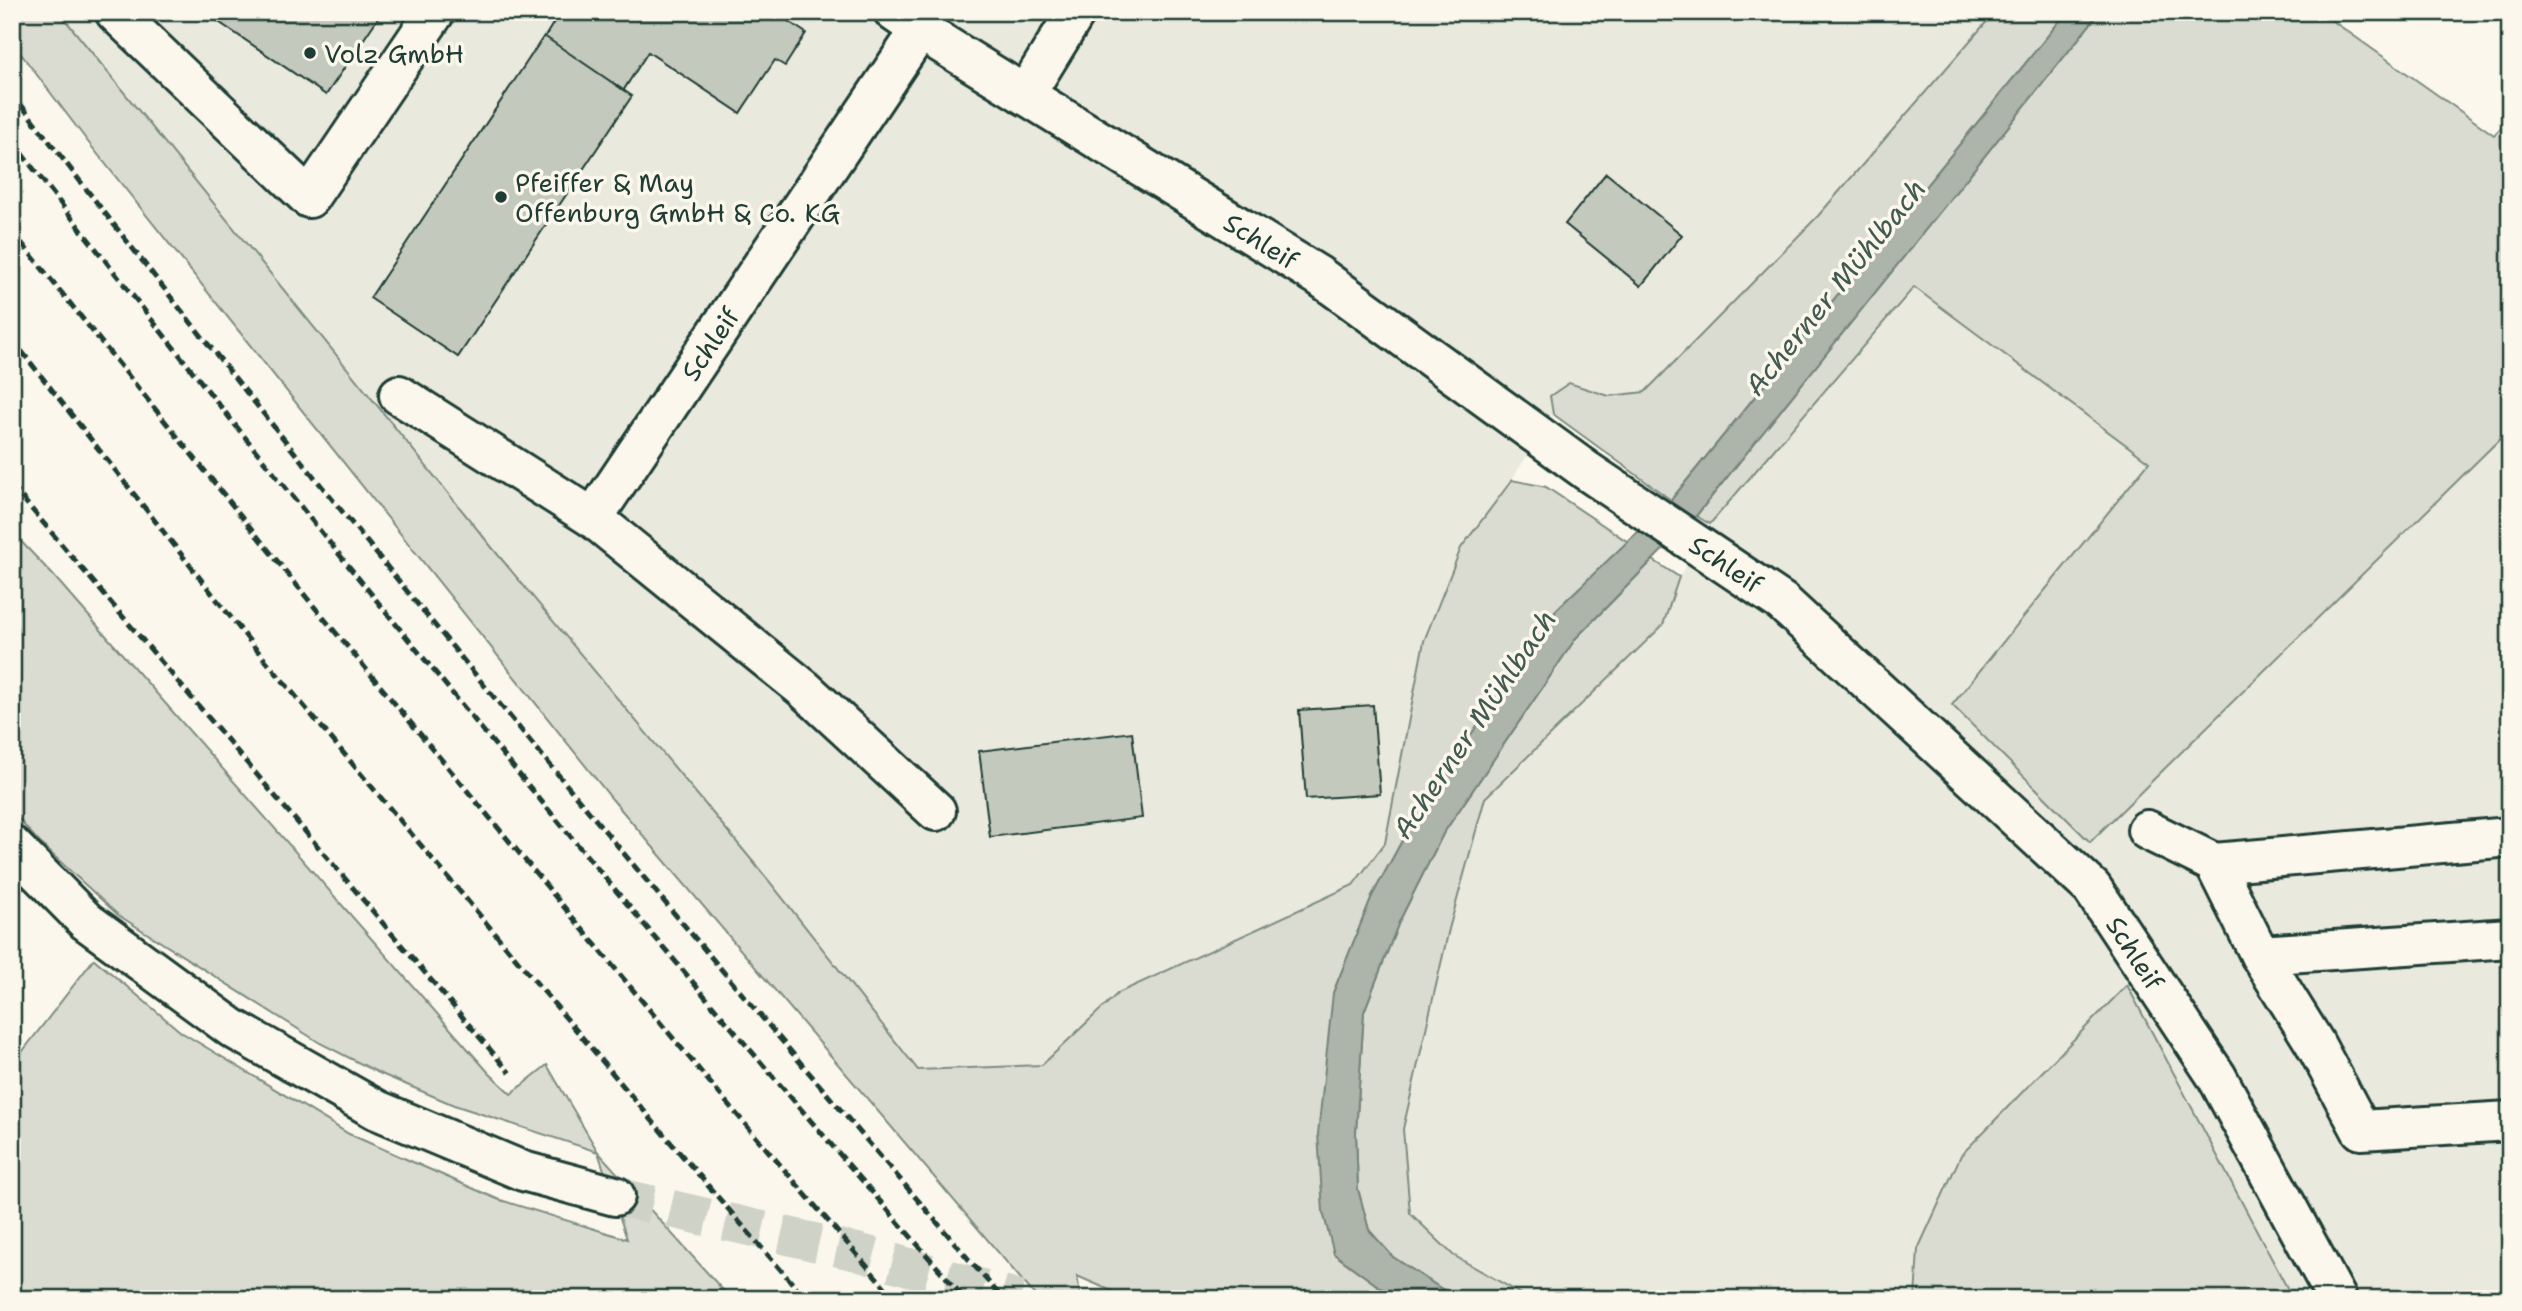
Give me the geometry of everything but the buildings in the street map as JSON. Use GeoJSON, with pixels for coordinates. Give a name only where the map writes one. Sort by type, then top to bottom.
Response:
{"type":"FeatureCollection","features":[{"type":"Feature","properties":{"kind":"street"},"geometry":{"type":"LineString","coordinates":[[116,12],[309,198],[435,12]]}},
{"type":"Feature","properties":{"kind":"street"},"geometry":{"type":"LineString","coordinates":[[1025,95],[1076,12]]}},
{"type":"Feature","properties":{"kind":"street","name":"Schleif"},"geometry":{"type":"LineString","coordinates":[[593,519],[907,21],[1319,276],[1587,471],[1782,602],[2092,888],[2217,1077],[2337,1299]]}},
{"type":"Feature","properties":{"kind":"street"},"geometry":{"type":"LineString","coordinates":[[399,395],[593,519],[804,689],[936,811]]}},
{"type":"Feature","properties":{"kind":"street"},"geometry":{"type":"LineString","coordinates":[[2147,830],[2214,863],[2510,837]]}},
{"type":"Feature","properties":{"kind":"street"},"geometry":{"type":"LineString","coordinates":[[12,846],[86,921],[232,1028],[377,1110],[523,1171],[615,1196]]}},
{"type":"Feature","properties":{"kind":"street"},"geometry":{"type":"LineString","coordinates":[[2214,863],[2260,955],[2314,1042],[2361,1130],[2510,1121]]}},
{"type":"Feature","properties":{"kind":"street"},"geometry":{"type":"LineString","coordinates":[[2260,955],[2510,938]]}},
{"type":"Feature","properties":{"kind":"shaded area"},"geometry":{"type":"Polygon","coordinates":[[[12,12],[59,12],[494,550],[769,881],[918,1070],[1042,1065],[1118,993],[1353,885],[1385,843],[1424,641],[1461,548],[1512,480],[1546,487],[1628,542],[1557,609],[1416,815],[1372,896],[1333,993],[1334,1254],[1396,1299],[1130,1299],[1077,1276],[1081,1299],[1038,1299],[612,799],[88,142],[12,42],[12,12]]]}},
{"type":"Feature","properties":{"kind":"shaded area"},"geometry":{"type":"Polygon","coordinates":[[[59,12],[1995,12],[1818,216],[1645,392],[1609,396],[1569,383],[1551,396],[1553,414],[1512,480],[1461,549],[1424,641],[1385,843],[1353,885],[1118,993],[1042,1065],[918,1070],[769,881],[494,550],[59,12]]]}},
{"type":"Feature","properties":{"kind":"shaded area"},"geometry":{"type":"Polygon","coordinates":[[[1995,12],[2067,12],[1671,500],[1553,414],[1550,396],[1569,383],[1609,396],[1645,392],[1818,216],[1995,12]]]}},
{"type":"Feature","properties":{"kind":"shaded area"},"geometry":{"type":"Polygon","coordinates":[[[2067,12],[2100,12],[1696,516],[1576,638],[1443,834],[1399,922],[1364,1012],[1356,1132],[1358,1189],[1369,1230],[1393,1257],[1457,1299],[1396,1299],[1334,1254],[1323,1212],[1318,1134],[1333,993],[1372,896],[1416,815],[1557,609],[1671,500],[2067,12]]]}},
{"type":"Feature","properties":{"kind":"shaded area"},"geometry":{"type":"Polygon","coordinates":[[[2100,12],[2320,12],[2494,135],[2510,118],[2510,429],[2090,842],[1952,705],[2149,462],[1914,287],[1710,524],[1696,516],[2100,12]]]}},
{"type":"Feature","properties":{"kind":"shaded area"},"geometry":{"type":"Polygon","coordinates":[[[1914,287],[2149,462],[1952,705],[2090,842],[2510,429],[2510,1299],[2293,1299],[2127,985],[1961,1155],[1918,1249],[1915,1299],[1530,1299],[1453,1255],[1410,1213],[1403,1129],[1449,929],[1485,798],[1663,625],[1679,577],[1710,524],[1914,287]]]}},
{"type":"Feature","properties":{"kind":"shaded area"},"geometry":{"type":"Polygon","coordinates":[[[12,532],[52,574],[489,1073],[511,1094],[547,1065],[598,1152],[454,1105],[379,1073],[320,1043],[118,915],[40,843],[12,812],[12,532]]]}},
{"type":"Feature","properties":{"kind":"shaded area"},"geometry":{"type":"Polygon","coordinates":[[[1653,560],[1679,577],[1663,625],[1485,798],[1449,929],[1403,1129],[1410,1213],[1453,1255],[1530,1299],[1457,1299],[1393,1257],[1369,1230],[1358,1189],[1356,1132],[1364,1012],[1399,922],[1443,834],[1576,638],[1653,560]]]}},
{"type":"Feature","properties":{"kind":"shaded area"},"geometry":{"type":"Polygon","coordinates":[[[94,959],[181,1032],[349,1134],[497,1199],[627,1239],[598,1152],[731,1299],[12,1299],[12,1065],[94,959]]]}},
{"type":"Feature","properties":{"kind":"shaded area"},"geometry":{"type":"Polygon","coordinates":[[[2127,985],[2293,1299],[1915,1299],[1918,1249],[1961,1155],[2127,985]]]}},
{"type":"Feature","properties":{"kind":"tunnel"},"geometry":{"type":"LineString","coordinates":[[615,1196],[857,1252],[1020,1299]]}},
{"type":"Feature","properties":{"kind":"railway"},"geometry":{"type":"LineString","coordinates":[[12,93],[253,400],[499,703],[749,1002],[1003,1299]]}},
{"type":"Feature","properties":{"kind":"railway"},"geometry":{"type":"LineString","coordinates":[[12,141],[244,436],[480,727],[720,1015],[965,1299]]}},
{"type":"Feature","properties":{"kind":"railway"},"geometry":{"type":"LineString","coordinates":[[12,231],[307,598],[722,1097],[895,1299]]}},
{"type":"Feature","properties":{"kind":"railway"},"geometry":{"type":"LineString","coordinates":[[12,339],[251,643],[666,1137],[806,1299]]}},
{"type":"Feature","properties":{"kind":"railway"},"geometry":{"type":"LineString","coordinates":[[12,486],[510,1073]]}},
{"type":"Feature","properties":{"kind":"place","name":"Volz GmbH"},"geometry":{"type":"Point","coordinates":[310,53]}},
{"type":"Feature","properties":{"kind":"place","name":"Pfeiffer & May Offenburg GmbH & Co. KG"},"geometry":{"type":"Point","coordinates":[501,197]}},
{"type":"Feature","properties":{"kind":"water label","name":"Acherner Mühlbach"},"geometry":{"type":"Point","coordinates":[1835,287]}},
{"type":"Feature","properties":{"kind":"water label","name":"Acherner Mühlbach"},"geometry":{"type":"Point","coordinates":[1474,724]}}]}
